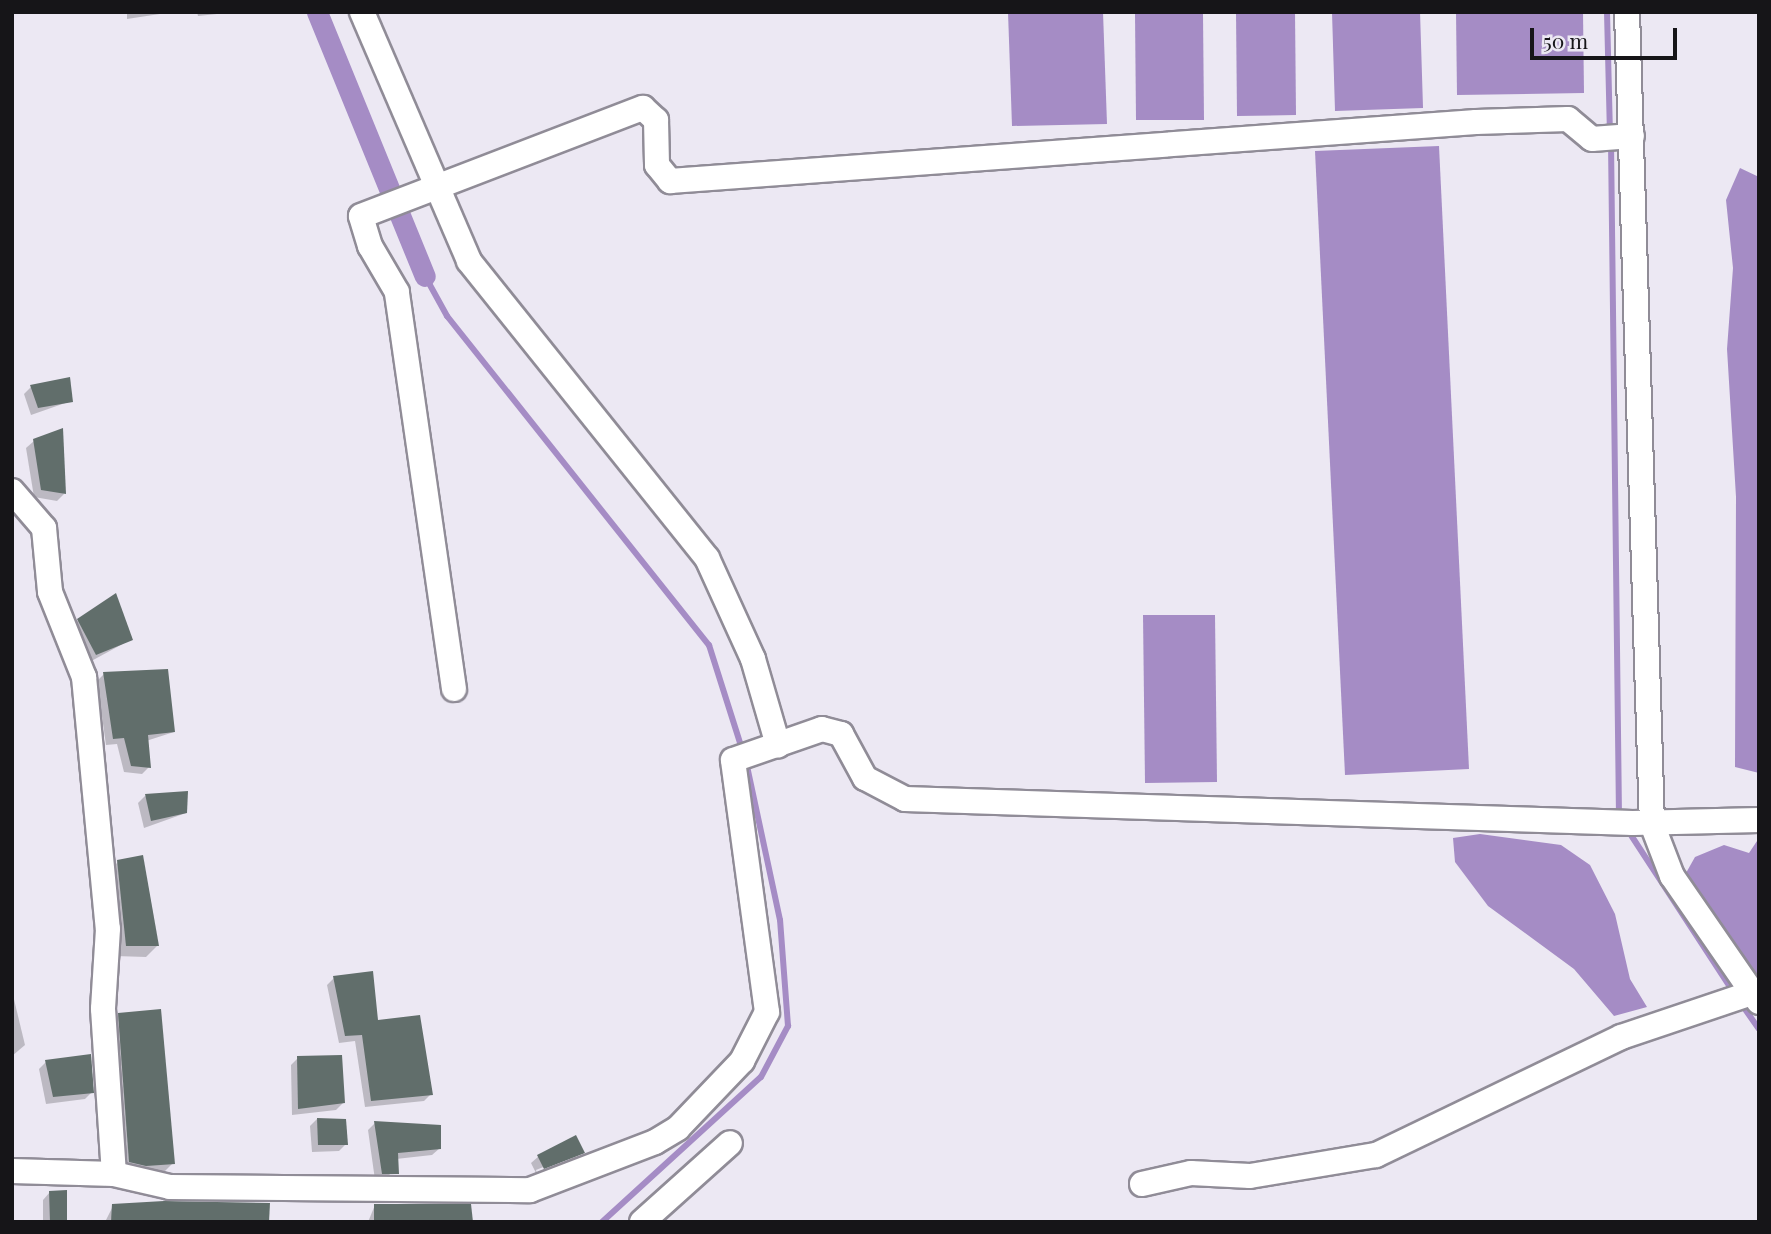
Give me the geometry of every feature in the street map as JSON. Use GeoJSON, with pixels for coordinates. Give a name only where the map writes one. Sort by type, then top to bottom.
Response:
{"type":"FeatureCollection","features":[{"type":"Feature","properties":{"kind":"lane"},"geometry":{"type":"LineString","coordinates":[[362,12],[429,186],[469,261],[517,328],[707,558],[752,659],[771,747]]}},
{"type":"Feature","properties":{"kind":"lane"},"geometry":{"type":"LineString","coordinates":[[1142,1184],[1191,1173],[1250,1176],[1376,1155],[1621,1037],[1756,997],[1632,823],[1632,136],[1627,12]]}},
{"type":"Feature","properties":{"kind":"lane"},"geometry":{"type":"LineString","coordinates":[[454,689],[397,292],[370,246],[361,216],[429,186],[648,108],[656,120],[660,173],[670,181],[1476,122],[1568,118],[1592,139],[1632,136]]}},
{"type":"Feature","properties":{"kind":"lane"},"geometry":{"type":"LineString","coordinates":[[12,491],[44,528],[50,592],[84,677],[108,929],[103,1009],[114,1174]]}},
{"type":"Feature","properties":{"kind":"lane"},"geometry":{"type":"LineString","coordinates":[[12,1171],[114,1174],[170,1187],[530,1191],[552,1187],[678,1128],[743,1061],[767,1012],[733,760],[822,729],[841,734],[865,778],[905,799],[1632,823],[1759,820]]}},
{"type":"Feature","properties":{"kind":"lane"},"geometry":{"type":"LineString","coordinates":[[642,1222],[730,1143]]}},
{"type":"Feature","properties":{"kind":"shaded area"},"geometry":{"type":"Polygon","coordinates":[[[1008,12],[1103,12],[1107,124],[1012,126],[1008,12]]]}},
{"type":"Feature","properties":{"kind":"shaded area"},"geometry":{"type":"Polygon","coordinates":[[[1236,12],[1295,12],[1296,115],[1237,116],[1236,12]]]}},
{"type":"Feature","properties":{"kind":"shaded area"},"geometry":{"type":"Polygon","coordinates":[[[1332,12],[1420,12],[1423,108],[1335,111],[1332,12]]]}},
{"type":"Feature","properties":{"kind":"shaded area"},"geometry":{"type":"Polygon","coordinates":[[[1456,12],[1583,12],[1584,93],[1457,95],[1456,12]]]}},
{"type":"Feature","properties":{"kind":"shaded area"},"geometry":{"type":"Polygon","coordinates":[[[1135,14],[1203,14],[1204,120],[1136,120],[1135,14]]]}},
{"type":"Feature","properties":{"kind":"shaded area"},"geometry":{"type":"Polygon","coordinates":[[[1439,146],[1469,769],[1345,775],[1315,151],[1439,146]]]}},
{"type":"Feature","properties":{"kind":"shaded area"},"geometry":{"type":"Polygon","coordinates":[[[1740,168],[1759,177],[1759,773],[1735,767],[1736,497],[1727,349],[1733,268],[1726,200],[1740,168]]]}},
{"type":"Feature","properties":{"kind":"shaded area"},"geometry":{"type":"Polygon","coordinates":[[[1143,615],[1215,615],[1217,782],[1145,783],[1143,615]]]}},
{"type":"Feature","properties":{"kind":"shaded area"},"geometry":{"type":"Polygon","coordinates":[[[1480,834],[1561,845],[1590,865],[1615,914],[1630,979],[1647,1007],[1614,1016],[1574,969],[1488,906],[1455,862],[1453,838],[1480,834]]]}},
{"type":"Feature","properties":{"kind":"shaded area"},"geometry":{"type":"Polygon","coordinates":[[[1759,838],[1759,986],[1686,873],[1695,857],[1724,845],[1749,853],[1759,838]]]}},
{"type":"Feature","properties":{"kind":"building"},"geometry":{"type":"Polygon","coordinates":[[[70,377],[73,402],[38,408],[30,385],[70,377]]]}},
{"type":"Feature","properties":{"kind":"building"},"geometry":{"type":"Polygon","coordinates":[[[63,428],[66,494],[41,490],[33,439],[63,428]]]}},
{"type":"Feature","properties":{"kind":"building"},"geometry":{"type":"Polygon","coordinates":[[[116,593],[133,640],[96,655],[77,619],[116,593]]]}},
{"type":"Feature","properties":{"kind":"building"},"geometry":{"type":"Polygon","coordinates":[[[168,669],[175,732],[148,735],[151,768],[131,766],[124,738],[113,739],[103,672],[168,669]]]}},
{"type":"Feature","properties":{"kind":"building"},"geometry":{"type":"Polygon","coordinates":[[[188,791],[187,813],[151,821],[145,794],[188,791]]]}},
{"type":"Feature","properties":{"kind":"building"},"geometry":{"type":"Polygon","coordinates":[[[143,855],[159,946],[126,946],[117,860],[143,855]]]}},
{"type":"Feature","properties":{"kind":"building"},"geometry":{"type":"Polygon","coordinates":[[[373,971],[378,1020],[420,1015],[433,1095],[371,1101],[362,1035],[345,1036],[333,976],[373,971]]]}},
{"type":"Feature","properties":{"kind":"building"},"geometry":{"type":"Polygon","coordinates":[[[161,1009],[175,1164],[146,1166],[129,1162],[118,1013],[161,1009]]]}},
{"type":"Feature","properties":{"kind":"building"},"geometry":{"type":"Polygon","coordinates":[[[91,1054],[94,1093],[53,1097],[45,1060],[91,1054]]]}},
{"type":"Feature","properties":{"kind":"building"},"geometry":{"type":"Polygon","coordinates":[[[342,1055],[345,1103],[298,1109],[297,1056],[342,1055]]]}},
{"type":"Feature","properties":{"kind":"building"},"geometry":{"type":"Polygon","coordinates":[[[317,1118],[346,1119],[348,1145],[318,1145],[317,1118]]]}},
{"type":"Feature","properties":{"kind":"building"},"geometry":{"type":"Polygon","coordinates":[[[374,1121],[441,1125],[441,1149],[398,1153],[399,1174],[382,1174],[374,1121]]]}},
{"type":"Feature","properties":{"kind":"building"},"geometry":{"type":"Polygon","coordinates":[[[576,1135],[585,1153],[544,1169],[537,1155],[576,1135]]]}},
{"type":"Feature","properties":{"kind":"building"},"geometry":{"type":"Polygon","coordinates":[[[67,1190],[67,1222],[50,1222],[49,1191],[67,1190]]]}},
{"type":"Feature","properties":{"kind":"building"},"geometry":{"type":"Polygon","coordinates":[[[164,1201],[270,1203],[269,1222],[111,1222],[112,1204],[164,1201]]]}},
{"type":"Feature","properties":{"kind":"building"},"geometry":{"type":"Polygon","coordinates":[[[374,1204],[471,1204],[473,1222],[374,1222],[374,1204]]]}},
{"type":"Feature","properties":{"kind":"waterway"},"geometry":{"type":"LineString","coordinates":[[317,12],[425,276]]}},
{"type":"Feature","properties":{"kind":"waterway"},"geometry":{"type":"LineString","coordinates":[[1607,12],[1610,132]]}},
{"type":"Feature","properties":{"kind":"waterway"},"geometry":{"type":"LineString","coordinates":[[1611,142],[1619,817]]}},
{"type":"Feature","properties":{"kind":"waterway"},"geometry":{"type":"LineString","coordinates":[[425,276],[447,316],[709,645],[743,752]]}},
{"type":"Feature","properties":{"kind":"waterway"},"geometry":{"type":"LineString","coordinates":[[602,1222],[761,1077],[788,1026],[780,920],[746,762]]}},
{"type":"Feature","properties":{"kind":"waterway"},"geometry":{"type":"LineString","coordinates":[[1627,829],[1734,993]]}},
{"type":"Feature","properties":{"kind":"waterway"},"geometry":{"type":"LineString","coordinates":[[1740,1002],[1759,1029]]}}]}
